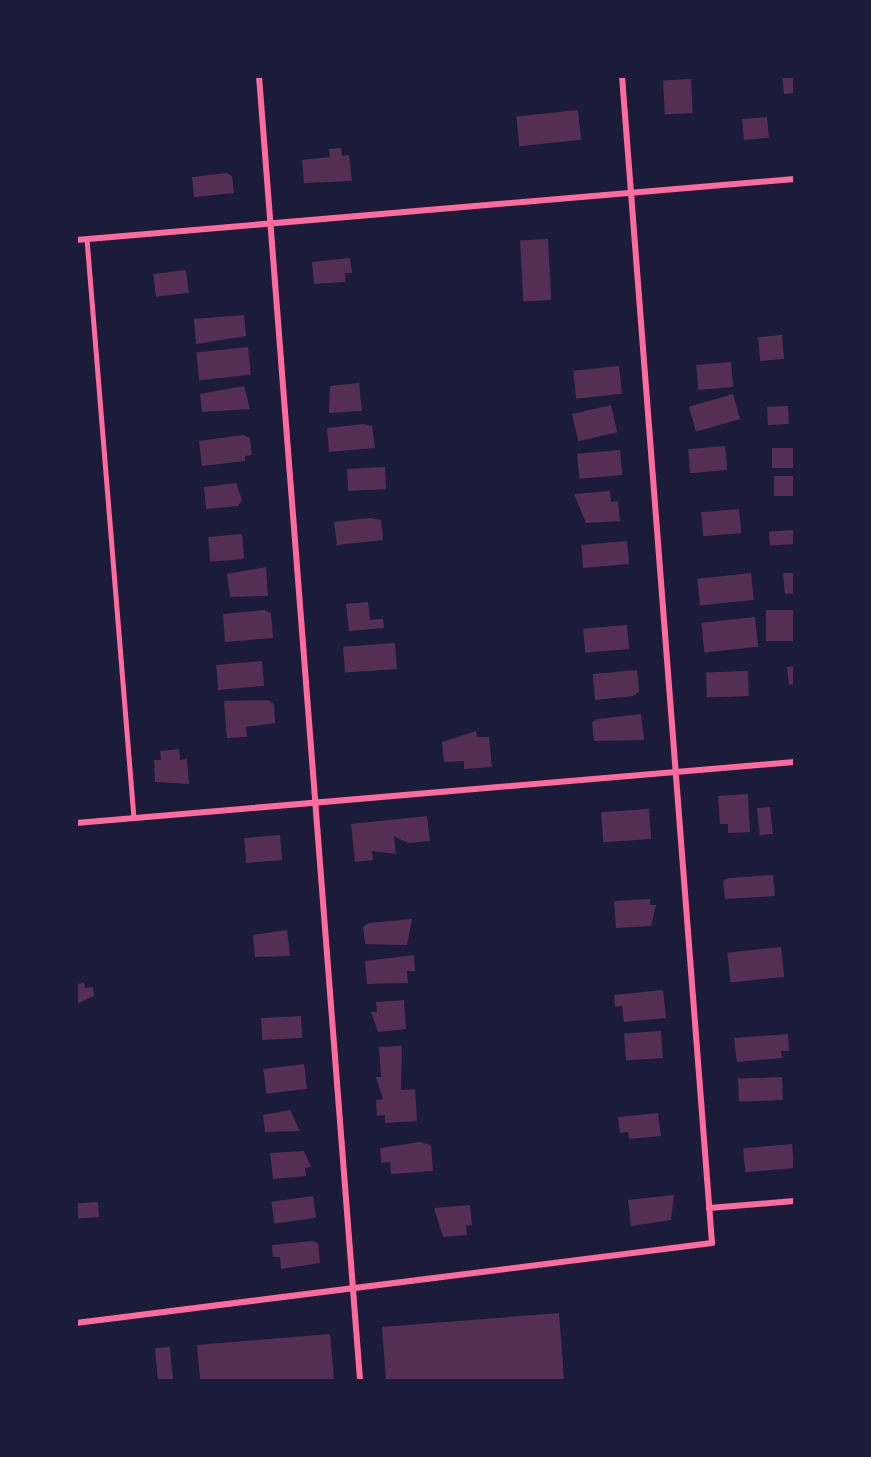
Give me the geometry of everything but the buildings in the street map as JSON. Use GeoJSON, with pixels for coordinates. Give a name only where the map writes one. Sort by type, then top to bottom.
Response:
{"type":"FeatureCollection","features":[{"type":"Feature","properties":{"kind":"street"},"geometry":{"type":"LineString","coordinates":[[259,76],[360,1380]]}},
{"type":"Feature","properties":{"kind":"street"},"geometry":{"type":"LineString","coordinates":[[76,1323],[712,1243],[622,76]]}},
{"type":"Feature","properties":{"kind":"street"},"geometry":{"type":"LineString","coordinates":[[76,240],[795,179]]}},
{"type":"Feature","properties":{"kind":"street"},"geometry":{"type":"LineString","coordinates":[[76,823],[676,770],[795,762]]}},
{"type":"Feature","properties":{"kind":"street"},"geometry":{"type":"LineString","coordinates":[[709,1208],[795,1201]]}},
{"type":"Feature","properties":{"kind":"lane"},"geometry":{"type":"LineString","coordinates":[[87,239],[134,818]]}}]}
